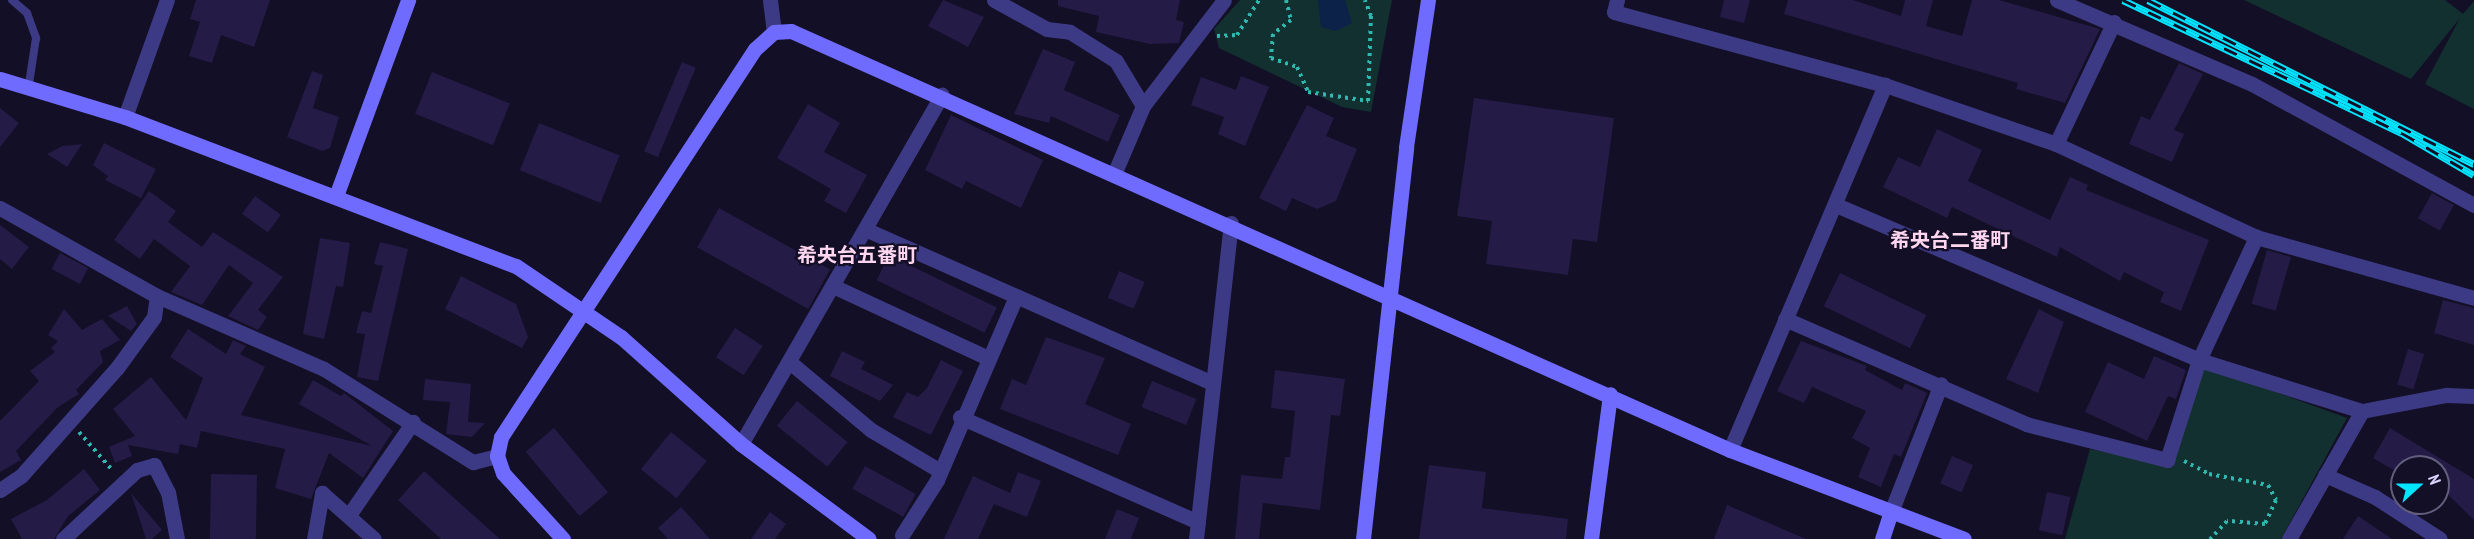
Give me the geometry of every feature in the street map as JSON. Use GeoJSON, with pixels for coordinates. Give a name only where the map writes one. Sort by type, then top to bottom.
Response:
{"type":"FeatureCollection","features":[{"type":"Feature","properties":{"kind":"street"},"geometry":{"type":"LineString","coordinates":[[125,117],[167,0]]}},
{"type":"Feature","properties":{"kind":"street"},"geometry":{"type":"LineString","coordinates":[[336,196],[408,0]]}},
{"type":"Feature","properties":{"kind":"street"},"geometry":{"type":"LineString","coordinates":[[770,0],[774,32]]}},
{"type":"Feature","properties":{"kind":"street"},"geometry":{"type":"LineString","coordinates":[[994,0],[1047,29],[1070,32],[1116,61],[1143,106]]}},
{"type":"Feature","properties":{"kind":"street"},"geometry":{"type":"LineString","coordinates":[[1115,172],[1143,106],[1224,0]]}},
{"type":"Feature","properties":{"kind":"street"},"geometry":{"type":"LineString","coordinates":[[1363,539],[1389,297],[1428,0]]}},
{"type":"Feature","properties":{"kind":"street"},"geometry":{"type":"LineString","coordinates":[[1617,0],[1614,12],[1885,85],[2056,144],[2256,237],[2474,298]]}},
{"type":"Feature","properties":{"kind":"street"},"geometry":{"type":"LineString","coordinates":[[2057,0],[2114,22],[2252,84],[2474,205]]}},
{"type":"Feature","properties":{"kind":"street"},"geometry":{"type":"LineString","coordinates":[[2056,144],[2114,22]]}},
{"type":"Feature","properties":{"kind":"street"},"geometry":{"type":"LineString","coordinates":[[563,539],[512,487],[497,456],[501,437],[755,49],[774,32],[805,35],[1231,223],[1389,297],[1610,394],[1730,450],[1965,539]]}},
{"type":"Feature","properties":{"kind":"street"},"geometry":{"type":"LineString","coordinates":[[0,79],[29,84],[125,117],[485,251],[585,311],[741,444],[869,539]]}},
{"type":"Feature","properties":{"kind":"street"},"geometry":{"type":"LineString","coordinates":[[1730,450],[1836,205],[1885,85]]}},
{"type":"Feature","properties":{"kind":"street"},"geometry":{"type":"LineString","coordinates":[[741,444],[792,364],[942,95]]}},
{"type":"Feature","properties":{"kind":"street"},"geometry":{"type":"LineString","coordinates":[[1836,205],[2199,360],[2362,411],[2446,395],[2474,396]]}},
{"type":"Feature","properties":{"kind":"street"},"geometry":{"type":"LineString","coordinates":[[0,208],[156,296],[324,369],[413,422],[473,462],[497,456]]}},
{"type":"Feature","properties":{"kind":"street"},"geometry":{"type":"LineString","coordinates":[[1196,539],[1231,223]]}},
{"type":"Feature","properties":{"kind":"street"},"geometry":{"type":"LineString","coordinates":[[867,230],[1213,383]]}},
{"type":"Feature","properties":{"kind":"street"},"geometry":{"type":"LineString","coordinates":[[1785,319],[1941,384],[2026,424],[2167,460],[2199,360],[2256,237]]}},
{"type":"Feature","properties":{"kind":"street"},"geometry":{"type":"LineString","coordinates":[[835,288],[986,357]]}},
{"type":"Feature","properties":{"kind":"street"},"geometry":{"type":"LineString","coordinates":[[0,490],[21,476],[146,332],[156,296]]}},
{"type":"Feature","properties":{"kind":"street"},"geometry":{"type":"LineString","coordinates":[[902,535],[936,480],[937,469],[986,357],[1016,297]]}},
{"type":"Feature","properties":{"kind":"street"},"geometry":{"type":"LineString","coordinates":[[792,364],[872,430],[937,469]]}},
{"type":"Feature","properties":{"kind":"street"},"geometry":{"type":"LineString","coordinates":[[1882,539],[1941,384]]}},
{"type":"Feature","properties":{"kind":"street"},"geometry":{"type":"LineString","coordinates":[[1591,539],[1610,394]]}},
{"type":"Feature","properties":{"kind":"street"},"geometry":{"type":"LineString","coordinates":[[2289,539],[2362,411]]}},
{"type":"Feature","properties":{"kind":"street"},"geometry":{"type":"LineString","coordinates":[[960,417],[1198,522]]}},
{"type":"Feature","properties":{"kind":"street"},"geometry":{"type":"LineString","coordinates":[[349,515],[413,422]]}},
{"type":"Feature","properties":{"kind":"street"},"geometry":{"type":"LineString","coordinates":[[63,539],[137,470],[160,468],[177,539]]}},
{"type":"Feature","properties":{"kind":"street"},"geometry":{"type":"LineString","coordinates":[[2325,476],[2375,498],[2440,539]]}},
{"type":"Feature","properties":{"kind":"street"},"geometry":{"type":"LineString","coordinates":[[314,539],[322,493],[374,539]]}},
{"type":"Feature","properties":{"kind":"lane"},"geometry":{"type":"LineString","coordinates":[[12,0],[27,13],[36,38],[29,84]]}},
{"type":"Feature","properties":{"kind":"path"},"geometry":{"type":"LineString","coordinates":[[1221,35],[1237,35],[1259,0]]}},
{"type":"Feature","properties":{"kind":"path"},"geometry":{"type":"LineString","coordinates":[[1286,0],[1291,20],[1273,34],[1271,58],[1297,67],[1308,92],[1368,102],[1371,16],[1365,0]]}},
{"type":"Feature","properties":{"kind":"path"},"geometry":{"type":"LineString","coordinates":[[69,420],[124,484]]}},
{"type":"Feature","properties":{"kind":"path"},"geometry":{"type":"LineString","coordinates":[[2167,460],[2178,458],[2209,474],[2268,485],[2276,500],[2265,524],[2227,521],[2210,539]]}},
{"type":"Feature","properties":{"kind":"green space"},"geometry":{"type":"Polygon","coordinates":[[[1240,0],[1392,0],[1371,112],[1342,107],[1219,48],[1214,29],[1240,0]]]}},
{"type":"Feature","properties":{"kind":"green space"},"geometry":{"type":"Polygon","coordinates":[[[2244,0],[2445,0],[2463,14],[2474,1],[2474,109],[2425,84],[2460,18],[2411,79],[2244,0]]]}},
{"type":"Feature","properties":{"kind":"green space"},"geometry":{"type":"Polygon","coordinates":[[[2204,366],[2347,418],[2281,539],[2065,539],[2090,449],[2168,465],[2204,366]]]}},
{"type":"Feature","properties":{"kind":"water"},"geometry":{"type":"Polygon","coordinates":[[[1318,0],[1345,0],[1352,23],[1336,31],[1321,27],[1318,0]]]}},
{"type":"Feature","properties":{"kind":"building"},"geometry":{"type":"Polygon","coordinates":[[[196,0],[270,0],[254,47],[221,35],[212,63],[189,56],[200,22],[190,19],[196,0]]]}},
{"type":"Feature","properties":{"kind":"building"},"geometry":{"type":"Polygon","coordinates":[[[943,0],[984,17],[968,47],[928,26],[943,0]]]}},
{"type":"Feature","properties":{"kind":"building"},"geometry":{"type":"Polygon","coordinates":[[[1058,0],[1180,0],[1176,20],[1184,22],[1179,43],[1150,44],[1096,32],[1099,16],[1058,6],[1058,0]]]}},
{"type":"Feature","properties":{"kind":"building"},"geometry":{"type":"Polygon","coordinates":[[[1724,0],[1750,0],[1744,23],[1720,17],[1724,0]]]}},
{"type":"Feature","properties":{"kind":"building"},"geometry":{"type":"Polygon","coordinates":[[[1788,0],[1853,0],[1901,16],[1905,0],[1933,0],[1926,26],[1962,36],[1972,0],[1999,0],[2100,29],[2065,103],[2016,89],[2018,83],[1784,14],[1788,0]]]}},
{"type":"Feature","properties":{"kind":"building"},"geometry":{"type":"Polygon","coordinates":[[[1043,49],[1075,62],[1064,90],[1120,115],[1108,142],[1051,116],[1049,123],[1014,114],[1043,49]]]}},
{"type":"Feature","properties":{"kind":"building"},"geometry":{"type":"Polygon","coordinates":[[[682,62],[696,68],[658,157],[644,151],[682,62]]]}},
{"type":"Feature","properties":{"kind":"building"},"geometry":{"type":"Polygon","coordinates":[[[2179,63],[2203,74],[2174,130],[2184,134],[2172,162],[2129,144],[2141,116],[2150,120],[2179,63]]]}},
{"type":"Feature","properties":{"kind":"building"},"geometry":{"type":"Polygon","coordinates":[[[312,71],[323,75],[313,108],[339,117],[330,148],[322,151],[287,137],[312,71]]]}},
{"type":"Feature","properties":{"kind":"building"},"geometry":{"type":"Polygon","coordinates":[[[432,72],[510,103],[493,145],[415,114],[432,72]]]}},
{"type":"Feature","properties":{"kind":"building"},"geometry":{"type":"Polygon","coordinates":[[[1241,76],[1269,87],[1245,146],[1218,134],[1224,117],[1191,105],[1201,77],[1236,90],[1241,76]]]}},
{"type":"Feature","properties":{"kind":"building"},"geometry":{"type":"Polygon","coordinates":[[[1474,98],[1614,118],[1597,242],[1573,239],[1568,275],[1486,264],[1492,221],[1457,216],[1474,98]]]}},
{"type":"Feature","properties":{"kind":"building"},"geometry":{"type":"Polygon","coordinates":[[[808,104],[840,123],[824,152],[867,175],[846,213],[824,201],[831,189],[777,158],[808,104]]]}},
{"type":"Feature","properties":{"kind":"building"},"geometry":{"type":"Polygon","coordinates":[[[1307,105],[1334,118],[1326,136],[1357,149],[1336,201],[1317,209],[1292,198],[1286,211],[1259,198],[1307,105]]]}},
{"type":"Feature","properties":{"kind":"building"},"geometry":{"type":"Polygon","coordinates":[[[0,108],[19,123],[0,147],[0,108]]]}},
{"type":"Feature","properties":{"kind":"building"},"geometry":{"type":"Polygon","coordinates":[[[951,115],[1043,160],[1021,208],[966,181],[962,189],[925,170],[951,115]]]}},
{"type":"Feature","properties":{"kind":"building"},"geometry":{"type":"Polygon","coordinates":[[[539,123],[620,156],[601,203],[520,170],[539,123]]]}},
{"type":"Feature","properties":{"kind":"building"},"geometry":{"type":"Polygon","coordinates":[[[1937,129],[1982,150],[1968,181],[2050,220],[2070,177],[2088,185],[2086,190],[2209,240],[2181,311],[2160,302],[2164,292],[2124,272],[2120,281],[2060,247],[2057,257],[1952,207],[1947,218],[1883,187],[1898,157],[1920,167],[1937,129]]]}},
{"type":"Feature","properties":{"kind":"building"},"geometry":{"type":"Polygon","coordinates":[[[104,143],[156,169],[141,198],[105,180],[108,176],[93,165],[104,143]]]}},
{"type":"Feature","properties":{"kind":"building"},"geometry":{"type":"Polygon","coordinates":[[[82,144],[67,167],[47,154],[62,146],[82,144]]]}},
{"type":"Feature","properties":{"kind":"building"},"geometry":{"type":"Polygon","coordinates":[[[149,191],[176,211],[168,222],[202,247],[213,232],[283,277],[258,310],[267,317],[258,330],[228,316],[253,283],[229,265],[202,305],[171,292],[190,266],[154,239],[140,259],[114,240],[149,191]]]}},
{"type":"Feature","properties":{"kind":"building"},"geometry":{"type":"Polygon","coordinates":[[[2432,193],[2454,205],[2440,230],[2418,218],[2432,193]]]}},
{"type":"Feature","properties":{"kind":"building"},"geometry":{"type":"Polygon","coordinates":[[[255,196],[281,215],[268,233],[242,214],[255,196]]]}},
{"type":"Feature","properties":{"kind":"building"},"geometry":{"type":"Polygon","coordinates":[[[719,208],[830,270],[808,309],[697,247],[719,208]]]}},
{"type":"Feature","properties":{"kind":"building"},"geometry":{"type":"Polygon","coordinates":[[[0,225],[29,247],[12,269],[0,259],[0,225]]]}},
{"type":"Feature","properties":{"kind":"building"},"geometry":{"type":"Polygon","coordinates":[[[320,238],[350,243],[343,287],[336,286],[324,339],[303,334],[320,238]]]}},
{"type":"Feature","properties":{"kind":"building"},"geometry":{"type":"Polygon","coordinates":[[[380,242],[408,249],[378,381],[357,377],[365,334],[356,333],[362,311],[371,313],[383,266],[374,264],[380,242]]]}},
{"type":"Feature","properties":{"kind":"building"},"geometry":{"type":"Polygon","coordinates":[[[2267,250],[2291,257],[2276,311],[2252,304],[2267,250]]]}},
{"type":"Feature","properties":{"kind":"building"},"geometry":{"type":"Polygon","coordinates":[[[60,253],[88,268],[80,284],[52,269],[60,253]]]}},
{"type":"Feature","properties":{"kind":"building"},"geometry":{"type":"Polygon","coordinates":[[[889,255],[997,308],[985,333],[877,280],[889,255]]]}},
{"type":"Feature","properties":{"kind":"building"},"geometry":{"type":"Polygon","coordinates":[[[1119,271],[1145,282],[1133,309],[1108,298],[1119,271]]]}},
{"type":"Feature","properties":{"kind":"building"},"geometry":{"type":"Polygon","coordinates":[[[1840,273],[1926,315],[1910,348],[1824,306],[1840,273]]]}},
{"type":"Feature","properties":{"kind":"building"},"geometry":{"type":"Polygon","coordinates":[[[461,276],[516,304],[528,337],[522,348],[445,309],[461,276]]]}},
{"type":"Feature","properties":{"kind":"building"},"geometry":{"type":"Polygon","coordinates":[[[2443,300],[2474,308],[2474,345],[2434,333],[2443,300]]]}},
{"type":"Feature","properties":{"kind":"building"},"geometry":{"type":"Polygon","coordinates":[[[127,306],[137,324],[131,331],[108,316],[127,306]]]}},
{"type":"Feature","properties":{"kind":"building"},"geometry":{"type":"Polygon","coordinates":[[[64,309],[82,330],[102,319],[120,340],[100,351],[103,362],[76,390],[79,394],[58,407],[16,451],[21,460],[0,472],[0,421],[39,381],[30,371],[55,352],[51,348],[58,341],[48,335],[64,309]]]}},
{"type":"Feature","properties":{"kind":"building"},"geometry":{"type":"Polygon","coordinates":[[[2039,309],[2064,322],[2038,393],[2006,379],[2039,309]]]}},
{"type":"Feature","properties":{"kind":"building"},"geometry":{"type":"Polygon","coordinates":[[[735,328],[763,346],[744,375],[716,357],[735,328]]]}},
{"type":"Feature","properties":{"kind":"building"},"geometry":{"type":"Polygon","coordinates":[[[188,329],[226,354],[233,340],[246,346],[240,354],[265,367],[241,415],[372,446],[299,404],[313,380],[341,396],[344,393],[393,431],[363,478],[329,453],[311,499],[275,488],[285,449],[201,431],[197,448],[180,444],[178,454],[128,445],[132,456],[115,463],[109,447],[135,436],[113,409],[151,377],[186,420],[203,378],[170,357],[188,329]]]}},
{"type":"Feature","properties":{"kind":"building"},"geometry":{"type":"Polygon","coordinates":[[[1046,337],[1105,358],[1085,404],[1131,424],[1118,455],[1000,409],[1012,379],[1026,385],[1046,337]]]}},
{"type":"Feature","properties":{"kind":"building"},"geometry":{"type":"Polygon","coordinates":[[[1801,341],[1867,366],[1865,370],[1902,390],[1905,383],[1927,393],[1901,457],[1894,454],[1881,487],[1858,477],[1870,448],[1852,438],[1866,411],[1812,387],[1804,403],[1777,391],[1801,341]]]}},
{"type":"Feature","properties":{"kind":"building"},"geometry":{"type":"Polygon","coordinates":[[[2408,349],[2424,354],[2413,389],[2397,384],[2408,349]]]}},
{"type":"Feature","properties":{"kind":"building"},"geometry":{"type":"Polygon","coordinates":[[[842,351],[865,362],[861,369],[893,385],[880,401],[830,376],[842,351]]]}},
{"type":"Feature","properties":{"kind":"building"},"geometry":{"type":"Polygon","coordinates":[[[2154,356],[2186,370],[2176,399],[2168,396],[2147,441],[2085,412],[2108,362],[2144,379],[2154,356]]]}},
{"type":"Feature","properties":{"kind":"building"},"geometry":{"type":"Polygon","coordinates":[[[941,360],[963,371],[931,435],[893,417],[907,392],[918,397],[927,388],[941,360]]]}},
{"type":"Feature","properties":{"kind":"building"},"geometry":{"type":"Polygon","coordinates":[[[1275,370],[1345,379],[1340,416],[1331,415],[1320,510],[1263,503],[1259,539],[1235,539],[1241,475],[1282,479],[1285,457],[1290,457],[1295,411],[1271,408],[1275,370]]]}},
{"type":"Feature","properties":{"kind":"building"},"geometry":{"type":"Polygon","coordinates":[[[425,379],[471,384],[468,422],[485,423],[472,437],[446,434],[450,402],[423,400],[425,379]]]}},
{"type":"Feature","properties":{"kind":"building"},"geometry":{"type":"Polygon","coordinates":[[[1152,381],[1197,399],[1186,425],[1142,407],[1152,381]]]}},
{"type":"Feature","properties":{"kind":"building"},"geometry":{"type":"Polygon","coordinates":[[[797,401],[848,442],[827,467],[777,426],[797,401]]]}},
{"type":"Feature","properties":{"kind":"building"},"geometry":{"type":"Polygon","coordinates":[[[554,428],[608,492],[580,516],[526,452],[554,428]]]}},
{"type":"Feature","properties":{"kind":"building"},"geometry":{"type":"Polygon","coordinates":[[[2390,428],[2434,455],[2390,455],[2390,468],[2373,458],[2390,428]]]}},
{"type":"Feature","properties":{"kind":"building"},"geometry":{"type":"Polygon","coordinates":[[[671,432],[707,461],[677,498],[641,469],[671,432]]]}},
{"type":"Feature","properties":{"kind":"building"},"geometry":{"type":"Polygon","coordinates":[[[1952,456],[1973,465],[1961,493],[1940,484],[1952,456]]]}},
{"type":"Feature","properties":{"kind":"building"},"geometry":{"type":"Polygon","coordinates":[[[2450,464],[2474,479],[2474,520],[2450,497],[2450,464]]]}},
{"type":"Feature","properties":{"kind":"building"},"geometry":{"type":"Polygon","coordinates":[[[1429,465],[1486,472],[1482,508],[1568,519],[1566,539],[1419,539],[1429,465]]]}},
{"type":"Feature","properties":{"kind":"building"},"geometry":{"type":"Polygon","coordinates":[[[865,466],[916,494],[903,517],[852,489],[865,466]]]}},
{"type":"Feature","properties":{"kind":"building"},"geometry":{"type":"Polygon","coordinates":[[[84,469],[100,490],[68,516],[54,539],[22,539],[11,519],[47,500],[84,469]]]}},
{"type":"Feature","properties":{"kind":"building"},"geometry":{"type":"Polygon","coordinates":[[[424,471],[500,539],[441,539],[398,500],[424,471]]]}},
{"type":"Feature","properties":{"kind":"building"},"geometry":{"type":"Polygon","coordinates":[[[1018,472],[1041,481],[1027,517],[994,504],[978,539],[944,539],[973,476],[1010,493],[1018,472]]]}},
{"type":"Feature","properties":{"kind":"building"},"geometry":{"type":"Polygon","coordinates":[[[211,474],[257,475],[256,539],[210,539],[211,474]]]}},
{"type":"Feature","properties":{"kind":"building"},"geometry":{"type":"Polygon","coordinates":[[[2047,492],[2070,497],[2062,535],[2039,530],[2047,492]]]}},
{"type":"Feature","properties":{"kind":"building"},"geometry":{"type":"Polygon","coordinates":[[[131,493],[162,530],[152,539],[146,539],[131,493]]]}},
{"type":"Feature","properties":{"kind":"building"},"geometry":{"type":"Polygon","coordinates":[[[1727,505],[1755,517],[1806,539],[1714,539],[1727,505]]]}},
{"type":"Feature","properties":{"kind":"building"},"geometry":{"type":"Polygon","coordinates":[[[681,507],[710,539],[668,539],[658,528],[681,507]]]}},
{"type":"Feature","properties":{"kind":"building"},"geometry":{"type":"Polygon","coordinates":[[[1117,509],[1139,518],[1131,539],[1105,539],[1117,509]]]}},
{"type":"Feature","properties":{"kind":"building"},"geometry":{"type":"Polygon","coordinates":[[[770,512],[786,524],[775,539],[751,539],[770,512]]]}},
{"type":"Feature","properties":{"kind":"building"},"geometry":{"type":"Polygon","coordinates":[[[2358,516],[2392,539],[2343,539],[2358,516]]]}},
{"type":"Feature","properties":{"kind":"railway"},"geometry":{"type":"LineString","coordinates":[[2123,0],[2402,133],[2474,175]]}},
{"type":"Feature","properties":{"kind":"railway"},"geometry":{"type":"LineString","coordinates":[[2148,0],[2474,164]]}},
{"type":"Feature","properties":{"kind":"district","name":"希央台二番町"},"geometry":{"type":"Point","coordinates":[1950,240]}},
{"type":"Feature","properties":{"kind":"district","name":"希央台五番町"},"geometry":{"type":"Point","coordinates":[857,255]}}]}
